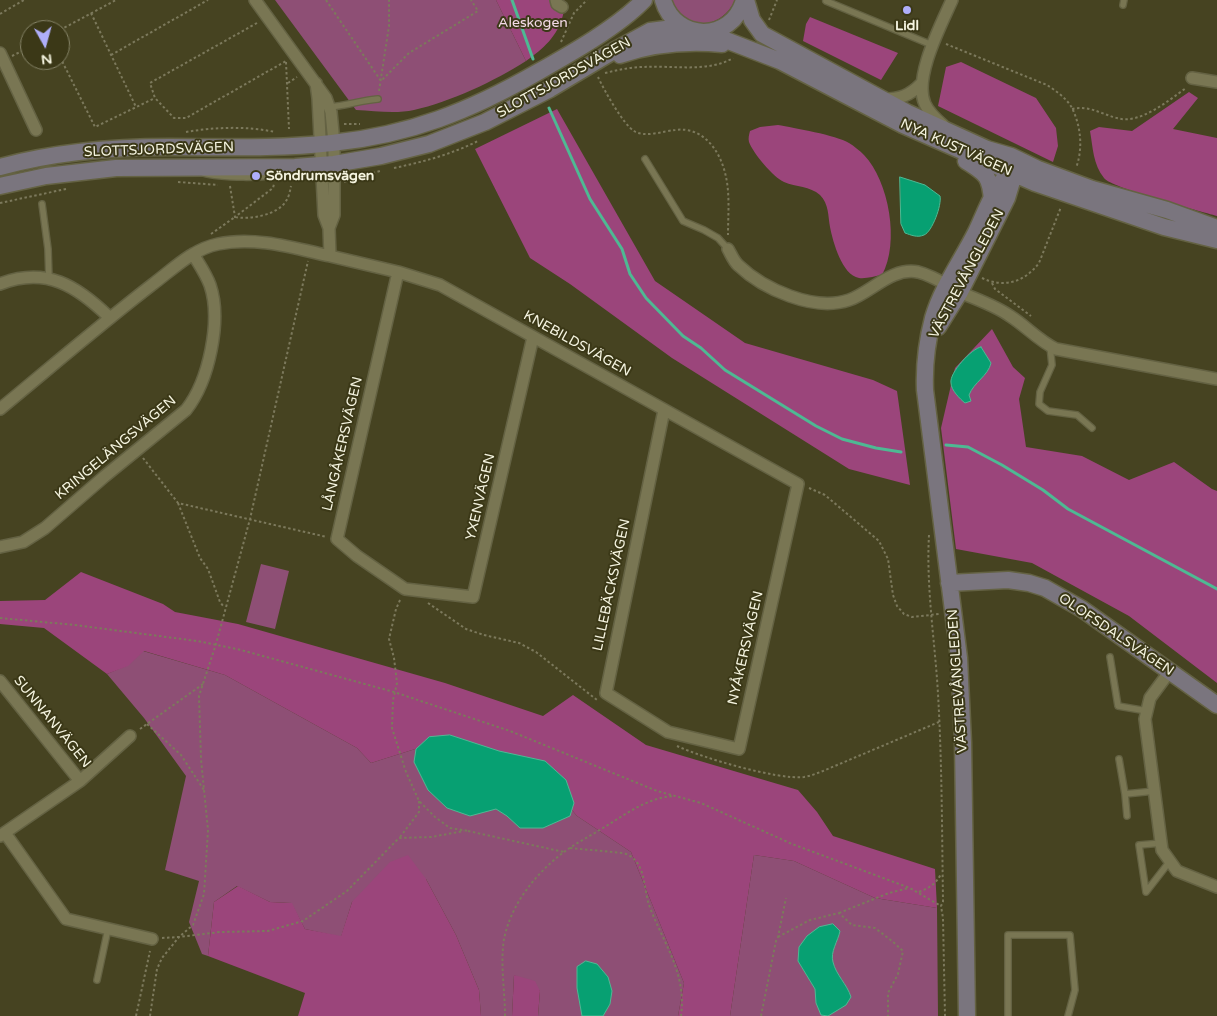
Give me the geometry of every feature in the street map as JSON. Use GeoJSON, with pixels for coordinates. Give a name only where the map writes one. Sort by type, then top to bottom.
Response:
{"type":"FeatureCollection","features":[{"type":"Feature","properties":{"kind":"street"},"geometry":{"type":"LineString","coordinates":[[255,0],[326,98],[329,107],[326,144]]}},
{"type":"Feature","properties":{"kind":"street","name":"SLOTTSJORDSVÄGEN"},"geometry":{"type":"LineString","coordinates":[[0,167],[48,156],[101,150],[326,144],[372,138],[413,129],[465,110],[496,96],[551,65],[596,36],[644,0]]}},
{"type":"Feature","properties":{"kind":"street"},"geometry":{"type":"LineString","coordinates":[[663,0],[669,14],[685,28]]}},
{"type":"Feature","properties":{"kind":"street"},"geometry":{"type":"LineString","coordinates":[[705,32],[719,29],[732,21],[741,10],[745,0]]}},
{"type":"Feature","properties":{"kind":"street","name":"NYA KUSTVÄGEN"},"geometry":{"type":"LineString","coordinates":[[745,0],[752,20],[762,34],[1012,173],[1036,176],[1092,189],[1167,210],[1217,228]]}},
{"type":"Feature","properties":{"kind":"street"},"geometry":{"type":"LineString","coordinates":[[952,0],[933,42],[921,84],[925,105],[947,138],[948,151],[984,173],[1000,199],[1016,191],[1036,176]]}},
{"type":"Feature","properties":{"kind":"street","name":"SLOTTSJORDSVÄGEN"},"geometry":{"type":"LineString","coordinates":[[0,186],[46,176],[116,168],[295,167],[359,160],[405,150],[458,133],[550,89],[595,70],[617,49],[650,31],[685,28],[705,32]]}},
{"type":"Feature","properties":{"kind":"street","name":"NYA KUSTVÄGEN"},"geometry":{"type":"LineString","coordinates":[[705,32],[780,61],[903,125],[1011,156],[1036,176],[1164,226],[1217,240]]}},
{"type":"Feature","properties":{"kind":"street"},"geometry":{"type":"LineString","coordinates":[[595,70],[638,49],[672,44],[706,43],[742,47]]}},
{"type":"Feature","properties":{"kind":"street"},"geometry":{"type":"LineString","coordinates":[[4,56],[36,130]]}},
{"type":"Feature","properties":{"kind":"street"},"geometry":{"type":"LineString","coordinates":[[1192,78],[1217,82]]}},
{"type":"Feature","properties":{"kind":"street"},"geometry":{"type":"LineString","coordinates":[[0,409],[110,317],[193,254],[217,244],[242,242],[278,244],[330,256],[329,228],[334,215],[326,144],[316,83]]}},
{"type":"Feature","properties":{"kind":"street"},"geometry":{"type":"LineString","coordinates":[[881,99],[903,98],[911,94],[921,84]]}},
{"type":"Feature","properties":{"kind":"street"},"geometry":{"type":"LineString","coordinates":[[987,149],[1006,160],[1012,173]]}},
{"type":"Feature","properties":{"kind":"street","name":"VÄSTREVÅNGLEDEN"},"geometry":{"type":"LineString","coordinates":[[967,1016],[963,743],[957,637],[924,374],[928,347],[940,324],[954,288],[1000,199],[999,185],[1012,173]]}},
{"type":"Feature","properties":{"kind":"street"},"geometry":{"type":"LineString","coordinates":[[728,249],[736,263],[748,273],[774,289],[805,301],[831,303],[848,301],[888,278],[907,272],[916,272],[927,275],[1010,315],[1050,346],[1069,352],[1217,379]]}},
{"type":"Feature","properties":{"kind":"street","name":"KRINGELÄNGSVÄGEN"},"geometry":{"type":"LineString","coordinates":[[0,547],[22,542],[45,528],[186,410],[194,399],[206,368],[216,322],[215,304],[210,283],[193,254]]}},
{"type":"Feature","properties":{"kind":"street","name":"KNEBILDSVÄGEN"},"geometry":{"type":"LineString","coordinates":[[330,256],[398,272],[440,285],[798,484]]}},
{"type":"Feature","properties":{"kind":"street","name":"LÅNGÅKERSVÄGEN"},"geometry":{"type":"LineString","coordinates":[[337,539],[398,272]]}},
{"type":"Feature","properties":{"kind":"street"},"geometry":{"type":"LineString","coordinates":[[0,284],[16,277],[39,277],[61,282],[92,300],[110,317]]}},
{"type":"Feature","properties":{"kind":"street","name":"YXENVÄGEN"},"geometry":{"type":"LineString","coordinates":[[406,588],[473,597],[533,337]]}},
{"type":"Feature","properties":{"kind":"street","name":"LILLEBÄCKSVÄGEN"},"geometry":{"type":"LineString","coordinates":[[664,410],[606,693],[668,732]]}},
{"type":"Feature","properties":{"kind":"street","name":"NYÅKERSVÄGEN"},"geometry":{"type":"LineString","coordinates":[[668,732],[738,748],[798,484]]}},
{"type":"Feature","properties":{"kind":"street"},"geometry":{"type":"LineString","coordinates":[[337,539],[357,556],[406,588]]}},
{"type":"Feature","properties":{"kind":"street","name":"OLOFSDALSVÄGEN"},"geometry":{"type":"LineString","coordinates":[[949,583],[1008,580],[1029,583],[1045,588],[1082,609],[1217,704]]}},
{"type":"Feature","properties":{"kind":"street"},"geometry":{"type":"LineString","coordinates":[[1170,671],[1150,698],[1145,719],[1162,850],[1177,871],[1217,887]]}},
{"type":"Feature","properties":{"kind":"street","name":"SUNNANVÄGEN"},"geometry":{"type":"LineString","coordinates":[[0,682],[80,781]]}},
{"type":"Feature","properties":{"kind":"street"},"geometry":{"type":"LineString","coordinates":[[130,736],[80,781],[2,834],[66,919],[152,939]]}},
{"type":"Feature","properties":{"kind":"lane"},"geometry":{"type":"LineString","coordinates":[[827,0],[853,13],[933,42]]}},
{"type":"Feature","properties":{"kind":"lane"},"geometry":{"type":"LineString","coordinates":[[329,107],[378,99]]}},
{"type":"Feature","properties":{"kind":"lane"},"geometry":{"type":"LineString","coordinates":[[645,159],[683,221],[718,238],[728,249]]}},
{"type":"Feature","properties":{"kind":"lane"},"geometry":{"type":"LineString","coordinates":[[42,204],[48,249],[49,279]]}},
{"type":"Feature","properties":{"kind":"lane"},"geometry":{"type":"LineString","coordinates":[[1050,346],[1052,365],[1040,392],[1039,404],[1048,411],[1077,415],[1092,428]]}},
{"type":"Feature","properties":{"kind":"lane"},"geometry":{"type":"LineString","coordinates":[[1110,657],[1118,706],[1147,711]]}},
{"type":"Feature","properties":{"kind":"lane"},"geometry":{"type":"LineString","coordinates":[[1119,759],[1127,816]]}},
{"type":"Feature","properties":{"kind":"lane"},"geometry":{"type":"LineString","coordinates":[[1125,794],[1155,791]]}},
{"type":"Feature","properties":{"kind":"lane"},"geometry":{"type":"LineString","coordinates":[[1162,843],[1138,845],[1146,892],[1170,861]]}},
{"type":"Feature","properties":{"kind":"lane"},"geometry":{"type":"LineString","coordinates":[[97,980],[108,929]]}},
{"type":"Feature","properties":{"kind":"lane"},"geometry":{"type":"LineString","coordinates":[[1008,1016],[1008,935],[1070,935],[1075,990],[1068,1016]]}},
{"type":"Feature","properties":{"kind":"path"},"geometry":{"type":"LineString","coordinates":[[0,14],[24,0]]}},
{"type":"Feature","properties":{"kind":"path"},"geometry":{"type":"LineString","coordinates":[[70,25],[116,0]]}},
{"type":"Feature","properties":{"kind":"path"},"geometry":{"type":"LineString","coordinates":[[111,55],[208,0]]}},
{"type":"Feature","properties":{"kind":"path"},"geometry":{"type":"LineString","coordinates":[[326,0],[381,81]]}},
{"type":"Feature","properties":{"kind":"path"},"geometry":{"type":"LineString","coordinates":[[378,99],[389,26],[390,0]]}},
{"type":"Feature","properties":{"kind":"path"},"geometry":{"type":"LineString","coordinates":[[381,81],[409,53],[478,11],[471,0]]}},
{"type":"Feature","properties":{"kind":"path"},"geometry":{"type":"LineString","coordinates":[[766,27],[777,0]]}},
{"type":"Feature","properties":{"kind":"path"},"geometry":{"type":"LineString","coordinates":[[91,13],[136,107]]}},
{"type":"Feature","properties":{"kind":"path"},"geometry":{"type":"LineString","coordinates":[[260,22],[150,83],[155,98],[174,118],[186,118],[286,61]]}},
{"type":"Feature","properties":{"kind":"path"},"geometry":{"type":"LineString","coordinates":[[933,42],[1047,85],[1058,92],[1072,109],[1081,142],[1081,152],[1074,174]]}},
{"type":"Feature","properties":{"kind":"path"},"geometry":{"type":"LineString","coordinates":[[4,56],[20,50]]}},
{"type":"Feature","properties":{"kind":"path"},"geometry":{"type":"LineString","coordinates":[[285,57],[288,83],[289,129]]}},
{"type":"Feature","properties":{"kind":"path"},"geometry":{"type":"LineString","coordinates":[[66,70],[95,127],[155,98]]}},
{"type":"Feature","properties":{"kind":"path"},"geometry":{"type":"LineString","coordinates":[[595,70],[604,90],[635,132],[645,134],[680,129],[693,130],[704,137],[716,150],[726,178],[728,249]]}},
{"type":"Feature","properties":{"kind":"path"},"geometry":{"type":"LineString","coordinates":[[288,83],[298,76]]}},
{"type":"Feature","properties":{"kind":"path"},"geometry":{"type":"LineString","coordinates":[[1072,109],[1082,107],[1118,119],[1134,119],[1150,112],[1187,88],[1192,78]]}},
{"type":"Feature","properties":{"kind":"path"},"geometry":{"type":"LineString","coordinates":[[207,236],[273,188],[274,184]]}},
{"type":"Feature","properties":{"kind":"path"},"geometry":{"type":"LineString","coordinates":[[230,186],[235,217]]}},
{"type":"Feature","properties":{"kind":"path"},"geometry":{"type":"LineString","coordinates":[[235,217],[260,216],[277,210],[286,203],[290,186]]}},
{"type":"Feature","properties":{"kind":"path"},"geometry":{"type":"LineString","coordinates":[[981,278],[992,283],[1003,284],[1024,277],[1033,271],[1039,263],[1064,200]]}},
{"type":"Feature","properties":{"kind":"path"},"geometry":{"type":"LineString","coordinates":[[150,1016],[157,969],[162,958],[179,937],[193,925],[204,894],[208,830],[201,759],[199,696],[216,644],[250,519],[310,252]]}},
{"type":"Feature","properties":{"kind":"path"},"geometry":{"type":"LineString","coordinates":[[137,450],[178,503],[200,558],[208,569],[220,602],[225,608]]}},
{"type":"Feature","properties":{"kind":"path"},"geometry":{"type":"LineString","coordinates":[[798,484],[825,494],[879,541],[888,559],[892,595],[897,606],[904,614],[912,617],[954,612]]}},
{"type":"Feature","properties":{"kind":"path"},"geometry":{"type":"LineString","coordinates":[[178,503],[337,539]]}},
{"type":"Feature","properties":{"kind":"path"},"geometry":{"type":"LineString","coordinates":[[406,588],[396,609],[389,639],[394,658],[397,683],[394,692],[392,728],[406,772],[419,801],[435,817],[450,828],[564,852]]}},
{"type":"Feature","properties":{"kind":"path"},"geometry":{"type":"LineString","coordinates":[[428,603],[466,629],[484,636],[519,643],[536,652],[588,695],[604,705]]}},
{"type":"Feature","properties":{"kind":"path"},"geometry":{"type":"LineString","coordinates":[[931,616],[939,722],[943,902],[941,906],[943,918],[945,1016]]}},
{"type":"Feature","properties":{"kind":"path"},"geometry":{"type":"LineString","coordinates":[[0,618],[84,626],[216,644],[394,692],[510,731],[658,791],[701,803],[792,844],[910,888],[941,906]]}},
{"type":"Feature","properties":{"kind":"path"},"geometry":{"type":"LineString","coordinates":[[130,736],[203,684]]}},
{"type":"Feature","properties":{"kind":"path"},"geometry":{"type":"LineString","coordinates":[[676,746],[737,766],[784,777],[804,777],[823,771],[939,722]]}},
{"type":"Feature","properties":{"kind":"path"},"geometry":{"type":"LineString","coordinates":[[147,724],[181,755],[204,791]]}},
{"type":"Feature","properties":{"kind":"path"},"geometry":{"type":"LineString","coordinates":[[505,1016],[502,967],[504,939],[514,911],[531,883],[564,852],[646,802],[662,797],[678,796]]}},
{"type":"Feature","properties":{"kind":"path"},"geometry":{"type":"LineString","coordinates":[[136,1016],[152,939],[220,932],[268,931],[303,921],[346,892],[399,838],[419,812],[419,801]]}},
{"type":"Feature","properties":{"kind":"path"},"geometry":{"type":"LineString","coordinates":[[399,838],[431,837],[469,831]]}},
{"type":"Feature","properties":{"kind":"path"},"geometry":{"type":"LineString","coordinates":[[570,848],[623,853],[630,855],[637,862],[644,877],[649,903],[674,961],[683,1002],[681,1016]]}},
{"type":"Feature","properties":{"kind":"path"},"geometry":{"type":"LineString","coordinates":[[918,892],[929,888],[938,881],[942,872]]}},
{"type":"Feature","properties":{"kind":"path"},"geometry":{"type":"LineString","coordinates":[[778,937],[810,920],[839,912],[889,892],[910,888]]}},
{"type":"Feature","properties":{"kind":"path"},"geometry":{"type":"LineString","coordinates":[[761,1016],[786,898]]}},
{"type":"Feature","properties":{"kind":"path"},"geometry":{"type":"LineString","coordinates":[[839,912],[852,925],[874,928],[902,951],[898,974],[888,993],[888,1016]]}},
{"type":"Feature","properties":{"kind":"shaded area"},"geometry":{"type":"Polygon","coordinates":[[[275,0],[496,0],[526,61],[472,90],[442,102],[400,112],[356,110],[275,0]]]}},
{"type":"Feature","properties":{"kind":"shaded area"},"geometry":{"type":"Polygon","coordinates":[[[671,0],[735,0],[724,15],[708,23],[700,24],[684,18],[677,11],[671,0]]]}},
{"type":"Feature","properties":{"kind":"shaded area"},"geometry":{"type":"Polygon","coordinates":[[[900,177],[925,185],[940,196],[936,218],[924,235],[916,236],[905,233],[901,224],[900,177]]]}},
{"type":"Feature","properties":{"kind":"shaded area"},"geometry":{"type":"Polygon","coordinates":[[[981,347],[991,363],[987,372],[971,390],[969,395],[971,401],[965,403],[952,389],[951,379],[957,367],[972,352],[981,347]]]}},
{"type":"Feature","properties":{"kind":"shaded area"},"geometry":{"type":"Polygon","coordinates":[[[261,564],[289,571],[275,629],[246,622],[261,564]]]}},
{"type":"Feature","properties":{"kind":"shaded area"},"geometry":{"type":"Polygon","coordinates":[[[143,651],[225,675],[357,748],[371,763],[431,744],[542,774],[577,816],[631,852],[684,983],[678,1016],[538,1016],[540,991],[514,975],[512,1016],[481,1016],[479,990],[456,935],[426,879],[352,902],[341,937],[305,929],[291,903],[270,902],[237,886],[214,902],[208,956],[202,954],[189,922],[199,881],[165,870],[186,776],[144,718],[107,674],[128,665],[143,651]]]}},
{"type":"Feature","properties":{"kind":"shaded area"},"geometry":{"type":"Polygon","coordinates":[[[450,735],[499,751],[545,761],[566,780],[574,803],[570,816],[543,828],[520,828],[496,809],[470,816],[447,808],[428,790],[414,762],[416,749],[429,737],[450,735]]]}},
{"type":"Feature","properties":{"kind":"shaded area"},"geometry":{"type":"Polygon","coordinates":[[[754,855],[794,861],[875,898],[937,908],[938,1016],[730,1016],[754,855]]]}},
{"type":"Feature","properties":{"kind":"shaded area"},"geometry":{"type":"Polygon","coordinates":[[[833,924],[840,931],[832,958],[851,997],[846,1005],[828,1016],[821,1015],[816,1003],[815,989],[798,961],[799,947],[807,936],[819,927],[833,924]]]}},
{"type":"Feature","properties":{"kind":"shaded area"},"geometry":{"type":"Polygon","coordinates":[[[586,961],[597,964],[608,977],[612,991],[610,1004],[603,1016],[582,1016],[577,988],[577,967],[586,961]]]}},
{"type":"Feature","properties":{"kind":"green space","name":"Aleskogen"},"geometry":{"type":"Polygon","coordinates":[[[496,0],[564,0],[565,6],[561,23],[554,36],[544,47],[526,61],[496,0]]]}},
{"type":"Feature","properties":{"kind":"green space"},"geometry":{"type":"Polygon","coordinates":[[[810,17],[898,53],[881,80],[803,41],[806,24],[810,17]]]}},
{"type":"Feature","properties":{"kind":"green space"},"geometry":{"type":"Polygon","coordinates":[[[961,62],[1036,98],[1056,128],[1058,146],[1053,162],[938,106],[946,67],[961,62]]]}},
{"type":"Feature","properties":{"kind":"green space"},"geometry":{"type":"Polygon","coordinates":[[[1189,92],[1198,98],[1173,129],[1217,138],[1217,216],[1138,193],[1110,182],[1100,173],[1094,156],[1090,131],[1099,127],[1132,131],[1189,92]]]}},
{"type":"Feature","properties":{"kind":"green space"},"geometry":{"type":"Polygon","coordinates":[[[557,109],[655,281],[745,343],[873,380],[897,391],[910,485],[849,469],[672,358],[570,284],[530,258],[475,149],[557,109]]]}},
{"type":"Feature","properties":{"kind":"green space"},"geometry":{"type":"Polygon","coordinates":[[[778,125],[843,140],[861,152],[873,166],[885,196],[891,230],[887,262],[882,275],[868,278],[853,276],[839,257],[833,241],[827,206],[820,195],[812,190],[784,182],[769,170],[755,152],[749,142],[750,131],[760,127],[778,125]]]}},
{"type":"Feature","properties":{"kind":"green space"},"geometry":{"type":"Polygon","coordinates":[[[992,329],[1013,367],[1025,378],[1019,399],[1026,447],[1082,456],[1129,480],[1174,462],[1217,491],[1217,683],[1129,616],[1032,563],[956,549],[941,428],[955,368],[992,329]]]}},
{"type":"Feature","properties":{"kind":"green space"},"geometry":{"type":"Polygon","coordinates":[[[81,572],[163,604],[175,612],[238,624],[445,683],[543,716],[573,695],[646,745],[798,790],[817,812],[833,836],[935,869],[937,908],[875,898],[794,861],[754,855],[730,1016],[678,1016],[684,983],[631,852],[577,816],[542,774],[431,744],[371,763],[357,748],[225,675],[144,651],[128,666],[107,674],[44,628],[0,624],[0,601],[45,600],[81,572]]]}},
{"type":"Feature","properties":{"kind":"green space"},"geometry":{"type":"Polygon","coordinates":[[[408,855],[426,879],[456,935],[479,990],[481,1016],[298,1016],[305,993],[208,956],[214,902],[238,886],[270,902],[292,903],[305,929],[341,936],[352,902],[390,862],[408,855]]]}},
{"type":"Feature","properties":{"kind":"green space"},"geometry":{"type":"Polygon","coordinates":[[[514,975],[535,981],[540,991],[538,1016],[512,1016],[514,975]]]}},
{"type":"Feature","properties":{"kind":"waterway"},"geometry":{"type":"LineString","coordinates":[[512,0],[533,59]]}},
{"type":"Feature","properties":{"kind":"waterway"},"geometry":{"type":"LineString","coordinates":[[549,108],[590,199],[622,249],[630,274],[646,298],[683,336],[701,348],[725,370],[816,426],[842,439],[901,452]]}},
{"type":"Feature","properties":{"kind":"waterway"},"geometry":{"type":"LineString","coordinates":[[946,445],[968,447],[1002,465],[1043,490],[1068,509],[1217,589]]}},
{"type":"Feature","properties":{"kind":"place","name":"Lidl"},"geometry":{"type":"Point","coordinates":[907,10]}},
{"type":"Feature","properties":{"kind":"place","name":"Söndrumsvägen"},"geometry":{"type":"Point","coordinates":[256,176]}}]}
